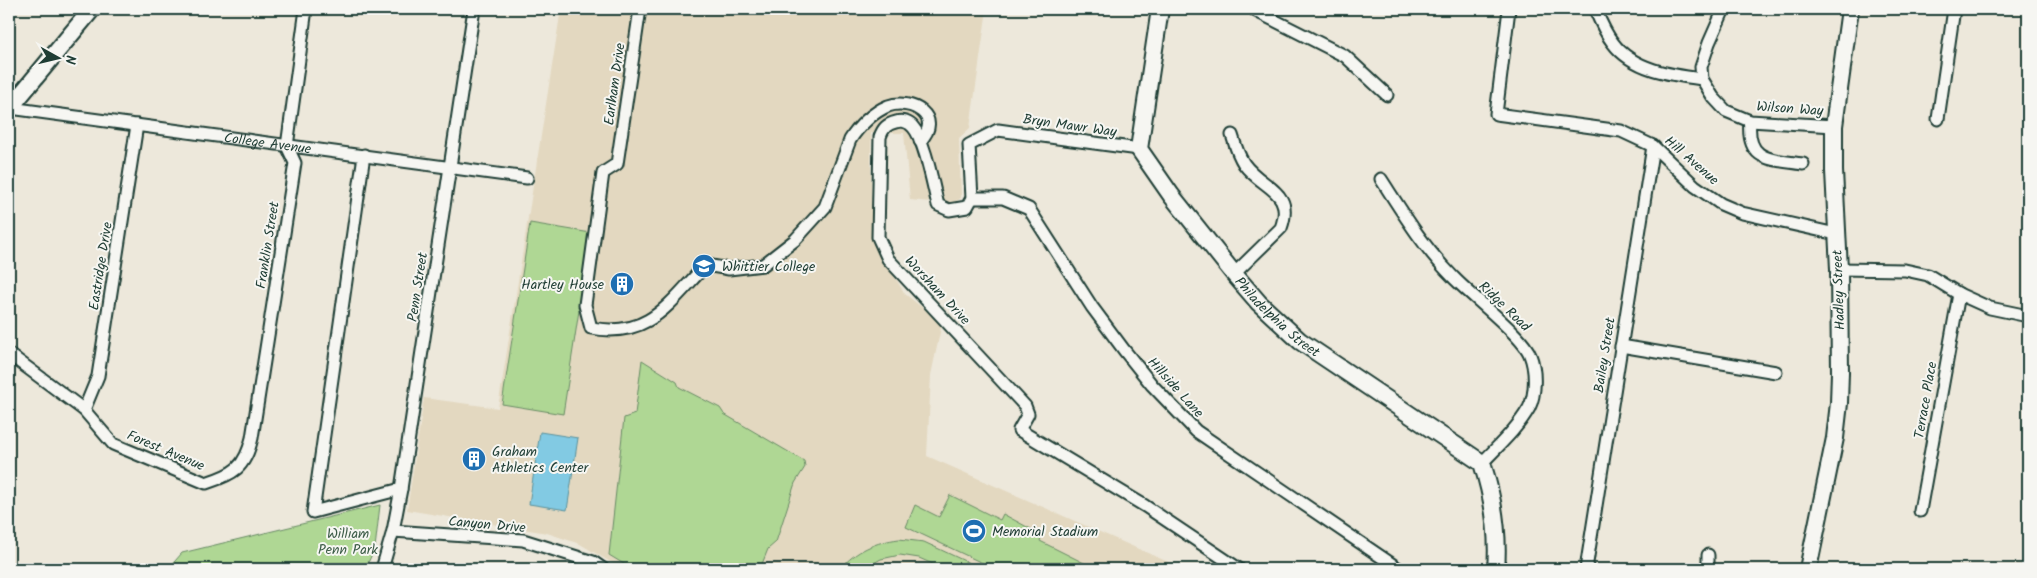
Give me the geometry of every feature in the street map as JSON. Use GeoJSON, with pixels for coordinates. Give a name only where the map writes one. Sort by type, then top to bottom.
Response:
{"type":"FeatureCollection","features":[{"type":"Feature","properties":{"kind":"street"},"geometry":{"type":"LineString","coordinates":[[9,109],[92,9]]}},
{"type":"Feature","properties":{"kind":"street","name":"Franklin Street"},"geometry":{"type":"LineString","coordinates":[[225,477],[238,468],[248,456],[252,438],[294,162],[287,146],[306,9]]}},
{"type":"Feature","properties":{"kind":"street","name":"Penn Street"},"geometry":{"type":"LineString","coordinates":[[382,569],[393,531],[401,489],[474,9]]}},
{"type":"Feature","properties":{"kind":"street","name":"Earlham Drive"},"geometry":{"type":"LineString","coordinates":[[640,9],[617,164],[603,173],[585,305],[591,328],[609,331],[632,328],[657,315],[706,265],[730,269],[763,265],[795,240],[825,207],[850,140],[855,133],[888,106],[901,104],[919,108],[930,124],[929,130],[920,141]]}},
{"type":"Feature","properties":{"kind":"street"},"geometry":{"type":"LineString","coordinates":[[1139,149],[1160,9]]}},
{"type":"Feature","properties":{"kind":"street"},"geometry":{"type":"LineString","coordinates":[[1257,9],[1345,56],[1387,95]]}},
{"type":"Feature","properties":{"kind":"street","name":"Hill Avenue"},"geometry":{"type":"LineString","coordinates":[[1509,9],[1496,114],[1621,131],[1653,146],[1696,186],[1722,204],[1742,213],[1836,234]]}},
{"type":"Feature","properties":{"kind":"street"},"geometry":{"type":"LineString","coordinates":[[1595,9],[1614,44],[1629,57],[1659,72],[1702,79],[1701,67],[1704,55],[1724,9]]}},
{"type":"Feature","properties":{"kind":"street","name":"Hadley Street"},"geometry":{"type":"LineString","coordinates":[[1808,569],[1834,438],[1839,402],[1839,269],[1836,234],[1834,126],[1850,9]]}},
{"type":"Feature","properties":{"kind":"street"},"geometry":{"type":"LineString","coordinates":[[1938,119],[1954,9]]}},
{"type":"Feature","properties":{"kind":"street","name":"Wilson Way"},"geometry":{"type":"LineString","coordinates":[[1702,79],[1713,97],[1726,111],[1737,117],[1750,121],[1834,126]]}},
{"type":"Feature","properties":{"kind":"street","name":"College Avenue"},"geometry":{"type":"LineString","coordinates":[[9,109],[527,178]]}},
{"type":"Feature","properties":{"kind":"street","name":"Worsham Drive"},"geometry":{"type":"LineString","coordinates":[[972,198],[968,207],[948,210],[938,205],[920,141],[914,127],[902,121],[885,126],[880,137],[878,237],[888,259],[1025,406],[1028,414],[1019,430],[1145,506],[1239,569]]}},
{"type":"Feature","properties":{"kind":"street"},"geometry":{"type":"LineString","coordinates":[[1750,121],[1750,144],[1758,154],[1773,160],[1803,164]]}},
{"type":"Feature","properties":{"kind":"street","name":"Eastridge Drive"},"geometry":{"type":"LineString","coordinates":[[84,410],[98,376],[137,125]]}},
{"type":"Feature","properties":{"kind":"street","name":"Bryn Mawr Way"},"geometry":{"type":"LineString","coordinates":[[972,198],[969,145],[998,130],[1139,149]]}},
{"type":"Feature","properties":{"kind":"street"},"geometry":{"type":"LineString","coordinates":[[1232,135],[1244,164],[1279,195],[1286,207],[1285,218],[1281,228],[1234,274]]}},
{"type":"Feature","properties":{"kind":"street","name":"Bailey Street"},"geometry":{"type":"LineString","coordinates":[[1586,569],[1653,146]]}},
{"type":"Feature","properties":{"kind":"street","name":"Philadelphia Street"},"geometry":{"type":"LineString","coordinates":[[1139,149],[1171,195],[1234,274],[1259,303],[1300,341],[1482,462]]}},
{"type":"Feature","properties":{"kind":"street"},"geometry":{"type":"LineString","coordinates":[[364,156],[313,512],[401,489]]}},
{"type":"Feature","properties":{"kind":"street","name":"Ridge Road"},"geometry":{"type":"LineString","coordinates":[[1381,179],[1421,240],[1452,277],[1520,340],[1530,355],[1535,381],[1530,406],[1513,431],[1482,462]]}},
{"type":"Feature","properties":{"kind":"street","name":"Hillside Lane"},"geometry":{"type":"LineString","coordinates":[[972,198],[1003,198],[1029,209],[1092,307],[1118,343],[1152,385],[1196,431],[1399,569]]}},
{"type":"Feature","properties":{"kind":"street"},"geometry":{"type":"LineString","coordinates":[[1839,269],[1905,270],[1928,275],[1959,294],[1990,308],[2028,316]]}},
{"type":"Feature","properties":{"kind":"street","name":"Terrace Place"},"geometry":{"type":"LineString","coordinates":[[1920,510],[1959,294]]}},
{"type":"Feature","properties":{"kind":"street"},"geometry":{"type":"LineString","coordinates":[[1621,346],[1776,372]]}},
{"type":"Feature","properties":{"kind":"street","name":"Forest Avenue"},"geometry":{"type":"LineString","coordinates":[[9,354],[84,410],[113,444],[206,483],[225,477]]}},
{"type":"Feature","properties":{"kind":"street"},"geometry":{"type":"LineString","coordinates":[[1482,462],[1489,484],[1498,543],[1496,569]]}},
{"type":"Feature","properties":{"kind":"street","name":"Canyon Drive"},"geometry":{"type":"LineString","coordinates":[[393,531],[523,540],[593,562],[603,569]]}},
{"type":"Feature","properties":{"kind":"street"},"geometry":{"type":"LineString","coordinates":[[1708,555],[1708,569]]}},
{"type":"Feature","properties":{"kind":"shaded area","name":"Whittier College"},"geometry":{"type":"Polygon","coordinates":[[[561,9],[987,9],[970,128],[959,138],[961,198],[952,204],[910,200],[904,133],[871,133],[871,238],[905,294],[942,323],[931,375],[927,456],[1184,569],[622,569],[580,544],[547,533],[407,510],[424,398],[498,408],[561,9]]]}},
{"type":"Feature","properties":{"kind":"green space"},"geometry":{"type":"Polygon","coordinates":[[[530,223],[591,233],[563,414],[502,404],[530,223]]]}},
{"type":"Feature","properties":{"kind":"green space"},"geometry":{"type":"Polygon","coordinates":[[[642,360],[677,382],[679,387],[720,408],[724,414],[804,461],[805,467],[795,483],[776,542],[768,549],[760,569],[632,569],[609,555],[624,418],[635,414],[642,360]]]}},
{"type":"Feature","properties":{"kind":"green space","name":"Memorial Stadium"},"geometry":{"type":"Polygon","coordinates":[[[950,495],[1000,520],[1003,514],[1042,535],[1040,541],[1088,565],[1086,569],[995,569],[906,527],[915,505],[939,517],[950,495]]]}},
{"type":"Feature","properties":{"kind":"green space","name":"William Penn Park"},"geometry":{"type":"Polygon","coordinates":[[[380,505],[375,548],[365,569],[168,569],[182,553],[380,505]]]}},
{"type":"Feature","properties":{"kind":"green space"},"geometry":{"type":"Polygon","coordinates":[[[899,539],[924,542],[982,569],[944,569],[919,558],[900,555],[881,559],[863,569],[840,569],[846,562],[867,548],[882,542],[899,539]]]}},
{"type":"Feature","properties":{"kind":"water"},"geometry":{"type":"Polygon","coordinates":[[[540,432],[578,438],[567,510],[529,504],[540,432]]]}},
{"type":"Feature","properties":{"kind":"place","name":"Whittier College"},"geometry":{"type":"Point","coordinates":[704,266]}},
{"type":"Feature","properties":{"kind":"place","name":"Hartley House"},"geometry":{"type":"Point","coordinates":[622,284]}},
{"type":"Feature","properties":{"kind":"place","name":"Graham Athletics Center"},"geometry":{"type":"Point","coordinates":[474,459]}},
{"type":"Feature","properties":{"kind":"place","name":"Memorial Stadium"},"geometry":{"type":"Point","coordinates":[974,531]}}]}
